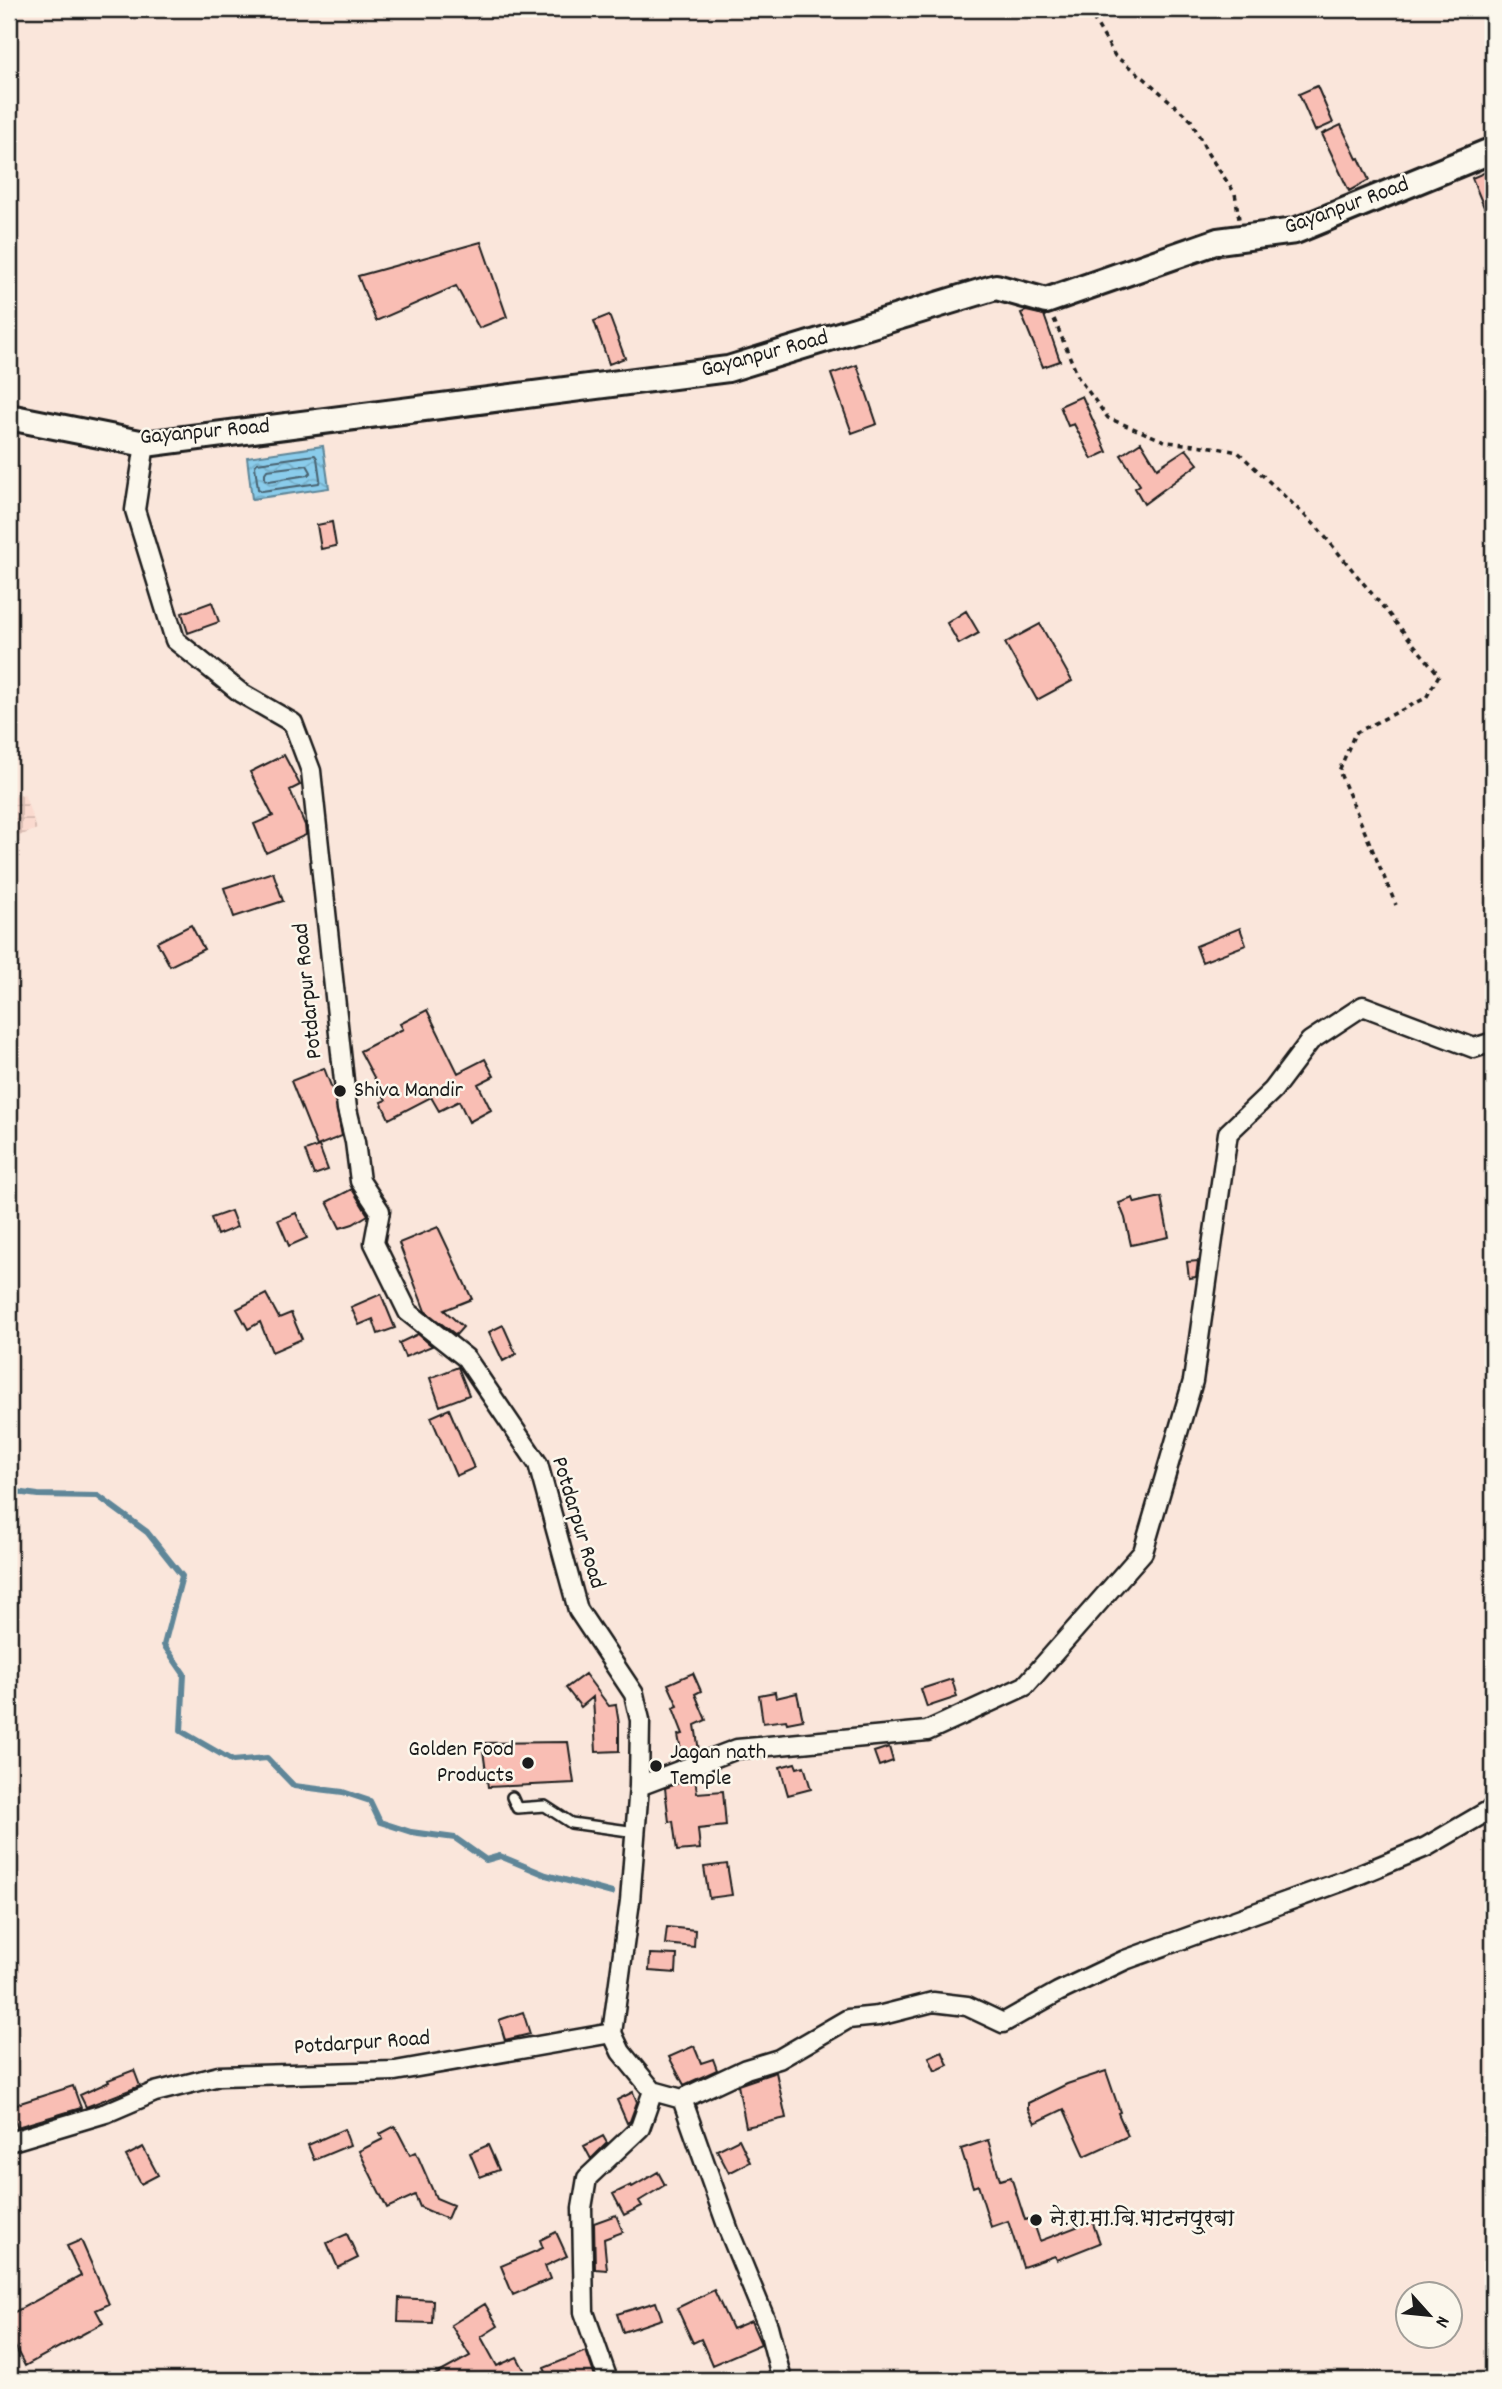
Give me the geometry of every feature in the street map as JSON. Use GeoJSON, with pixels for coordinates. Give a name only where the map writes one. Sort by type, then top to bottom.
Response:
{"type":"FeatureCollection","features":[{"type":"Feature","properties":{"kind":"street","name":"Gayanpur Road"},"geometry":{"type":"LineString","coordinates":[[9,417],[145,444],[728,369],[996,287],[1046,301],[1218,241],[1295,231],[1493,150]]}},
{"type":"Feature","properties":{"kind":"street","name":"Potdarpur Road"},"geometry":{"type":"LineString","coordinates":[[9,2142],[106,2113],[155,2092],[219,2076],[395,2071],[612,2033],[630,1901],[636,1832],[640,1720],[634,1694],[578,1611],[538,1464],[466,1358],[408,1312],[374,1243],[380,1211],[360,1181],[346,1109],[311,771],[293,723],[242,693],[175,639],[135,510],[145,444]]}},
{"type":"Feature","properties":{"kind":"street"},"geometry":{"type":"LineString","coordinates":[[639,1786],[737,1749],[927,1731],[1025,1686],[1143,1552],[1193,1381],[1228,1133],[1273,1090],[1310,1041],[1363,1006],[1474,1048],[1493,1042]]}},
{"type":"Feature","properties":{"kind":"street"},"geometry":{"type":"LineString","coordinates":[[612,2033],[621,2052],[653,2091],[682,2099],[746,2069],[779,2059],[848,2019],[878,2016],[933,2002],[967,2006],[1003,2023],[1058,1992],[1125,1960],[1346,1880],[1426,1847],[1493,1808]]}},
{"type":"Feature","properties":{"kind":"street"},"geometry":{"type":"LineString","coordinates":[[608,2380],[584,2312],[582,2208],[585,2188],[587,2178],[640,2128],[653,2091]]}},
{"type":"Feature","properties":{"kind":"street"},"geometry":{"type":"LineString","coordinates":[[682,2099],[729,2231],[768,2326],[782,2380]]}},
{"type":"Feature","properties":{"kind":"lane"},"geometry":{"type":"LineString","coordinates":[[512,1797],[517,1808],[545,1806],[571,1823],[636,1832]]}},
{"type":"Feature","properties":{"kind":"path"},"geometry":{"type":"LineString","coordinates":[[1088,9],[1115,56],[1191,120],[1208,154],[1235,193],[1242,238]]}},
{"type":"Feature","properties":{"kind":"path"},"geometry":{"type":"LineString","coordinates":[[1046,301],[1079,379],[1108,418],[1167,442],[1238,452],[1317,527],[1439,675],[1426,698],[1355,733],[1339,771],[1396,905]]}},
{"type":"Feature","properties":{"kind":"shaded area"},"geometry":{"type":"Polygon","coordinates":[[[24,794],[37,829],[9,840],[9,799],[24,794]]]}},
{"type":"Feature","properties":{"kind":"water"},"geometry":{"type":"Polygon","coordinates":[[[323,446],[329,488],[252,499],[247,457],[323,446]]]}},
{"type":"Feature","properties":{"kind":"building"},"geometry":{"type":"Polygon","coordinates":[[[1317,86],[1333,123],[1315,131],[1299,94],[1317,86]]]}},
{"type":"Feature","properties":{"kind":"building"},"geometry":{"type":"Polygon","coordinates":[[[1341,125],[1369,180],[1349,191],[1322,134],[1341,125]]]}},
{"type":"Feature","properties":{"kind":"building"},"geometry":{"type":"Polygon","coordinates":[[[1488,171],[1493,183],[1493,229],[1472,178],[1488,171]]]}},
{"type":"Feature","properties":{"kind":"building"},"geometry":{"type":"Polygon","coordinates":[[[481,242],[507,317],[479,328],[456,286],[376,321],[358,276],[481,242]]]}},
{"type":"Feature","properties":{"kind":"building"},"geometry":{"type":"Polygon","coordinates":[[[1026,311],[1044,315],[1060,361],[1043,367],[1021,313],[1026,311]]]}},
{"type":"Feature","properties":{"kind":"building"},"geometry":{"type":"Polygon","coordinates":[[[609,315],[625,358],[609,364],[594,321],[609,315]]]}},
{"type":"Feature","properties":{"kind":"building"},"geometry":{"type":"Polygon","coordinates":[[[857,365],[877,424],[852,433],[831,374],[857,365]]]}},
{"type":"Feature","properties":{"kind":"building"},"geometry":{"type":"Polygon","coordinates":[[[1082,396],[1107,452],[1092,459],[1074,424],[1068,426],[1060,406],[1082,396]]]}},
{"type":"Feature","properties":{"kind":"building"},"geometry":{"type":"Polygon","coordinates":[[[1141,442],[1157,468],[1186,449],[1198,464],[1144,504],[1135,488],[1140,485],[1121,455],[1141,442]]]}},
{"type":"Feature","properties":{"kind":"building"},"geometry":{"type":"Polygon","coordinates":[[[332,522],[336,546],[321,549],[317,525],[332,522]]]}},
{"type":"Feature","properties":{"kind":"building"},"geometry":{"type":"Polygon","coordinates":[[[212,602],[219,622],[188,633],[182,613],[212,602]]]}},
{"type":"Feature","properties":{"kind":"building"},"geometry":{"type":"Polygon","coordinates":[[[966,611],[979,633],[959,644],[947,623],[966,611]]]}},
{"type":"Feature","properties":{"kind":"building"},"geometry":{"type":"Polygon","coordinates":[[[1040,624],[1072,681],[1037,700],[1005,643],[1040,624]]]}},
{"type":"Feature","properties":{"kind":"building"},"geometry":{"type":"Polygon","coordinates":[[[284,755],[300,785],[290,790],[305,825],[306,835],[266,853],[254,824],[273,816],[250,772],[284,755]]]}},
{"type":"Feature","properties":{"kind":"building"},"geometry":{"type":"Polygon","coordinates":[[[273,872],[283,901],[234,917],[224,888],[273,872]]]}},
{"type":"Feature","properties":{"kind":"building"},"geometry":{"type":"Polygon","coordinates":[[[191,925],[204,949],[170,966],[157,942],[191,925]]]}},
{"type":"Feature","properties":{"kind":"building"},"geometry":{"type":"Polygon","coordinates":[[[1240,928],[1246,945],[1202,962],[1196,946],[1240,928]]]}},
{"type":"Feature","properties":{"kind":"building"},"geometry":{"type":"Polygon","coordinates":[[[427,1010],[458,1073],[485,1059],[494,1076],[478,1084],[491,1110],[469,1122],[459,1101],[439,1111],[431,1097],[389,1119],[381,1102],[386,1100],[360,1051],[403,1029],[400,1024],[427,1010]]]}},
{"type":"Feature","properties":{"kind":"building"},"geometry":{"type":"Polygon","coordinates":[[[324,1068],[334,1094],[342,1136],[317,1146],[291,1081],[324,1068]]]}},
{"type":"Feature","properties":{"kind":"building"},"geometry":{"type":"Polygon","coordinates":[[[319,1146],[328,1170],[314,1175],[305,1151],[319,1146]]]}},
{"type":"Feature","properties":{"kind":"building"},"geometry":{"type":"Polygon","coordinates":[[[352,1189],[368,1215],[340,1228],[327,1202],[352,1189]]]}},
{"type":"Feature","properties":{"kind":"building"},"geometry":{"type":"Polygon","coordinates":[[[1161,1197],[1169,1237],[1131,1245],[1119,1203],[1133,1198],[1135,1203],[1161,1197]]]}},
{"type":"Feature","properties":{"kind":"building"},"geometry":{"type":"Polygon","coordinates":[[[231,1211],[237,1227],[217,1235],[211,1218],[231,1211]]]}},
{"type":"Feature","properties":{"kind":"building"},"geometry":{"type":"Polygon","coordinates":[[[296,1213],[307,1238],[289,1246],[278,1220],[296,1213]]]}},
{"type":"Feature","properties":{"kind":"building"},"geometry":{"type":"Polygon","coordinates":[[[438,1227],[472,1299],[444,1310],[463,1327],[456,1335],[425,1311],[399,1243],[438,1227]]]}},
{"type":"Feature","properties":{"kind":"building"},"geometry":{"type":"Polygon","coordinates":[[[1198,1261],[1196,1277],[1189,1278],[1187,1262],[1198,1261]]]}},
{"type":"Feature","properties":{"kind":"building"},"geometry":{"type":"Polygon","coordinates":[[[266,1294],[279,1318],[291,1313],[302,1339],[272,1352],[260,1322],[248,1329],[237,1309],[266,1294]]]}},
{"type":"Feature","properties":{"kind":"building"},"geometry":{"type":"Polygon","coordinates":[[[381,1294],[395,1328],[378,1334],[373,1319],[359,1325],[351,1307],[381,1294]]]}},
{"type":"Feature","properties":{"kind":"building"},"geometry":{"type":"Polygon","coordinates":[[[503,1325],[516,1354],[503,1361],[489,1332],[503,1325]]]}},
{"type":"Feature","properties":{"kind":"building"},"geometry":{"type":"Polygon","coordinates":[[[418,1334],[432,1346],[405,1357],[399,1343],[418,1334]]]}},
{"type":"Feature","properties":{"kind":"building"},"geometry":{"type":"Polygon","coordinates":[[[458,1367],[469,1395],[440,1406],[430,1378],[458,1367]]]}},
{"type":"Feature","properties":{"kind":"building"},"geometry":{"type":"Polygon","coordinates":[[[449,1409],[474,1468],[456,1476],[431,1417],[449,1409]]]}},
{"type":"Feature","properties":{"kind":"building"},"geometry":{"type":"Polygon","coordinates":[[[693,1673],[701,1691],[695,1694],[706,1720],[695,1725],[699,1751],[692,1754],[690,1750],[681,1751],[678,1735],[683,1734],[673,1708],[678,1706],[668,1684],[693,1673]]]}},
{"type":"Feature","properties":{"kind":"building"},"geometry":{"type":"Polygon","coordinates":[[[585,1674],[609,1706],[616,1705],[619,1751],[596,1752],[593,1697],[581,1707],[566,1688],[585,1674]]]}},
{"type":"Feature","properties":{"kind":"building"},"geometry":{"type":"Polygon","coordinates":[[[952,1679],[957,1697],[927,1707],[921,1689],[952,1679]]]}},
{"type":"Feature","properties":{"kind":"building"},"geometry":{"type":"Polygon","coordinates":[[[775,1692],[776,1698],[797,1693],[803,1720],[763,1723],[759,1695],[775,1692]]]}},
{"type":"Feature","properties":{"kind":"building","name":"Golden Food Products"},"geometry":{"type":"Polygon","coordinates":[[[568,1742],[574,1783],[488,1787],[482,1743],[568,1742]]]}},
{"type":"Feature","properties":{"kind":"building"},"geometry":{"type":"Polygon","coordinates":[[[889,1747],[893,1761],[879,1766],[874,1752],[889,1747]]]}},
{"type":"Feature","properties":{"kind":"building"},"geometry":{"type":"Polygon","coordinates":[[[795,1763],[797,1768],[804,1766],[811,1789],[788,1795],[780,1767],[795,1763]]]}},
{"type":"Feature","properties":{"kind":"building"},"geometry":{"type":"Polygon","coordinates":[[[695,1777],[697,1793],[723,1791],[726,1826],[698,1829],[700,1849],[677,1851],[673,1821],[669,1822],[665,1788],[695,1777]]]}},
{"type":"Feature","properties":{"kind":"building"},"geometry":{"type":"Polygon","coordinates":[[[727,1864],[732,1895],[709,1898],[704,1867],[727,1864]]]}},
{"type":"Feature","properties":{"kind":"building"},"geometry":{"type":"Polygon","coordinates":[[[667,1927],[695,1930],[694,1947],[665,1944],[667,1927]]]}},
{"type":"Feature","properties":{"kind":"building"},"geometry":{"type":"Polygon","coordinates":[[[650,1954],[677,1955],[676,1973],[649,1971],[650,1954]]]}},
{"type":"Feature","properties":{"kind":"building"},"geometry":{"type":"Polygon","coordinates":[[[523,2012],[530,2034],[505,2040],[499,2020],[523,2012]]]}},
{"type":"Feature","properties":{"kind":"building"},"geometry":{"type":"Polygon","coordinates":[[[694,2046],[701,2063],[713,2059],[717,2070],[684,2085],[669,2057],[694,2046]]]}},
{"type":"Feature","properties":{"kind":"building"},"geometry":{"type":"Polygon","coordinates":[[[942,2051],[948,2065],[935,2071],[929,2057],[942,2051]]]}},
{"type":"Feature","properties":{"kind":"building"},"geometry":{"type":"Polygon","coordinates":[[[134,2070],[140,2086],[86,2107],[80,2095],[134,2070]]]}},
{"type":"Feature","properties":{"kind":"building"},"geometry":{"type":"Polygon","coordinates":[[[1106,2071],[1128,2136],[1085,2156],[1064,2109],[1035,2123],[1028,2103],[1067,2084],[1106,2071]]]}},
{"type":"Feature","properties":{"kind":"building"},"geometry":{"type":"Polygon","coordinates":[[[776,2072],[786,2118],[746,2127],[738,2085],[776,2072]]]}},
{"type":"Feature","properties":{"kind":"building"},"geometry":{"type":"Polygon","coordinates":[[[73,2086],[81,2108],[17,2127],[11,2106],[73,2086]]]}},
{"type":"Feature","properties":{"kind":"building"},"geometry":{"type":"Polygon","coordinates":[[[633,2092],[637,2102],[627,2123],[617,2100],[633,2092]]]}},
{"type":"Feature","properties":{"kind":"building"},"geometry":{"type":"Polygon","coordinates":[[[395,2126],[410,2155],[416,2152],[436,2198],[453,2205],[447,2219],[420,2207],[415,2195],[387,2208],[359,2151],[383,2139],[380,2134],[395,2126]]]}},
{"type":"Feature","properties":{"kind":"building"},"geometry":{"type":"Polygon","coordinates":[[[344,2129],[350,2145],[314,2160],[308,2145],[344,2129]]]}},
{"type":"Feature","properties":{"kind":"building"},"geometry":{"type":"Polygon","coordinates":[[[603,2136],[607,2143],[591,2159],[584,2146],[603,2136]]]}},
{"type":"Feature","properties":{"kind":"building"},"geometry":{"type":"Polygon","coordinates":[[[739,2139],[750,2162],[729,2173],[717,2150],[739,2139]]]}},
{"type":"Feature","properties":{"kind":"building"},"geometry":{"type":"Polygon","coordinates":[[[988,2140],[1000,2180],[1011,2177],[1025,2220],[1032,2218],[1040,2241],[1092,2221],[1100,2243],[1057,2260],[1055,2256],[1023,2267],[1008,2221],[991,2227],[978,2185],[973,2187],[961,2149],[988,2140]]]}},
{"type":"Feature","properties":{"kind":"building"},"geometry":{"type":"Polygon","coordinates":[[[488,2145],[499,2170],[480,2177],[470,2153],[488,2145]]]}},
{"type":"Feature","properties":{"kind":"building"},"geometry":{"type":"Polygon","coordinates":[[[143,2147],[158,2175],[141,2184],[126,2156],[143,2147]]]}},
{"type":"Feature","properties":{"kind":"building"},"geometry":{"type":"Polygon","coordinates":[[[658,2172],[665,2185],[639,2201],[642,2206],[624,2215],[613,2194],[658,2172]]]}},
{"type":"Feature","properties":{"kind":"building"},"geometry":{"type":"Polygon","coordinates":[[[616,2215],[623,2232],[604,2239],[607,2270],[595,2269],[594,2223],[616,2215]]]}},
{"type":"Feature","properties":{"kind":"building"},"geometry":{"type":"Polygon","coordinates":[[[556,2232],[567,2256],[545,2266],[550,2279],[513,2295],[501,2266],[543,2248],[540,2240],[556,2232]]]}},
{"type":"Feature","properties":{"kind":"building"},"geometry":{"type":"Polygon","coordinates":[[[347,2234],[358,2258],[338,2268],[327,2243],[347,2234]]]}},
{"type":"Feature","properties":{"kind":"building"},"geometry":{"type":"Polygon","coordinates":[[[81,2240],[109,2304],[96,2310],[103,2323],[25,2366],[9,2335],[9,2315],[81,2276],[67,2246],[81,2240]]]}},
{"type":"Feature","properties":{"kind":"building"},"geometry":{"type":"Polygon","coordinates":[[[714,2290],[732,2329],[751,2321],[761,2344],[712,2365],[701,2339],[693,2343],[677,2308],[714,2290]]]}},
{"type":"Feature","properties":{"kind":"building"},"geometry":{"type":"Polygon","coordinates":[[[399,2298],[433,2300],[432,2323],[398,2322],[399,2298]]]}},
{"type":"Feature","properties":{"kind":"building"},"geometry":{"type":"Polygon","coordinates":[[[656,2302],[662,2319],[623,2332],[617,2314],[656,2302]]]}},
{"type":"Feature","properties":{"kind":"building"},"geometry":{"type":"Polygon","coordinates":[[[485,2304],[498,2326],[481,2337],[497,2366],[517,2357],[530,2380],[426,2380],[470,2356],[451,2325],[485,2304]]]}},
{"type":"Feature","properties":{"kind":"building"},"geometry":{"type":"Polygon","coordinates":[[[586,2351],[596,2380],[550,2380],[544,2368],[586,2351]]]}},
{"type":"Feature","properties":{"kind":"waterway"},"geometry":{"type":"LineString","coordinates":[[9,1491],[38,1495],[98,1496],[147,1532],[182,1576],[164,1645],[184,1674],[181,1731],[233,1761],[267,1758],[294,1786],[343,1792],[370,1801],[380,1822],[411,1832],[455,1838],[486,1860],[500,1856],[546,1875],[612,1893]]}},
{"type":"Feature","properties":{"kind":"place","name":"Shiva Mandir"},"geometry":{"type":"Point","coordinates":[340,1091]}},
{"type":"Feature","properties":{"kind":"place","name":"Golden Food Products"},"geometry":{"type":"Point","coordinates":[528,1763]}},
{"type":"Feature","properties":{"kind":"place","name":"Jagan nath Temple"},"geometry":{"type":"Point","coordinates":[656,1766]}},
{"type":"Feature","properties":{"kind":"place","name":"ने.रा.मा.बि.भाटनपु्रबा"},"geometry":{"type":"Point","coordinates":[1036,2220]}}]}
